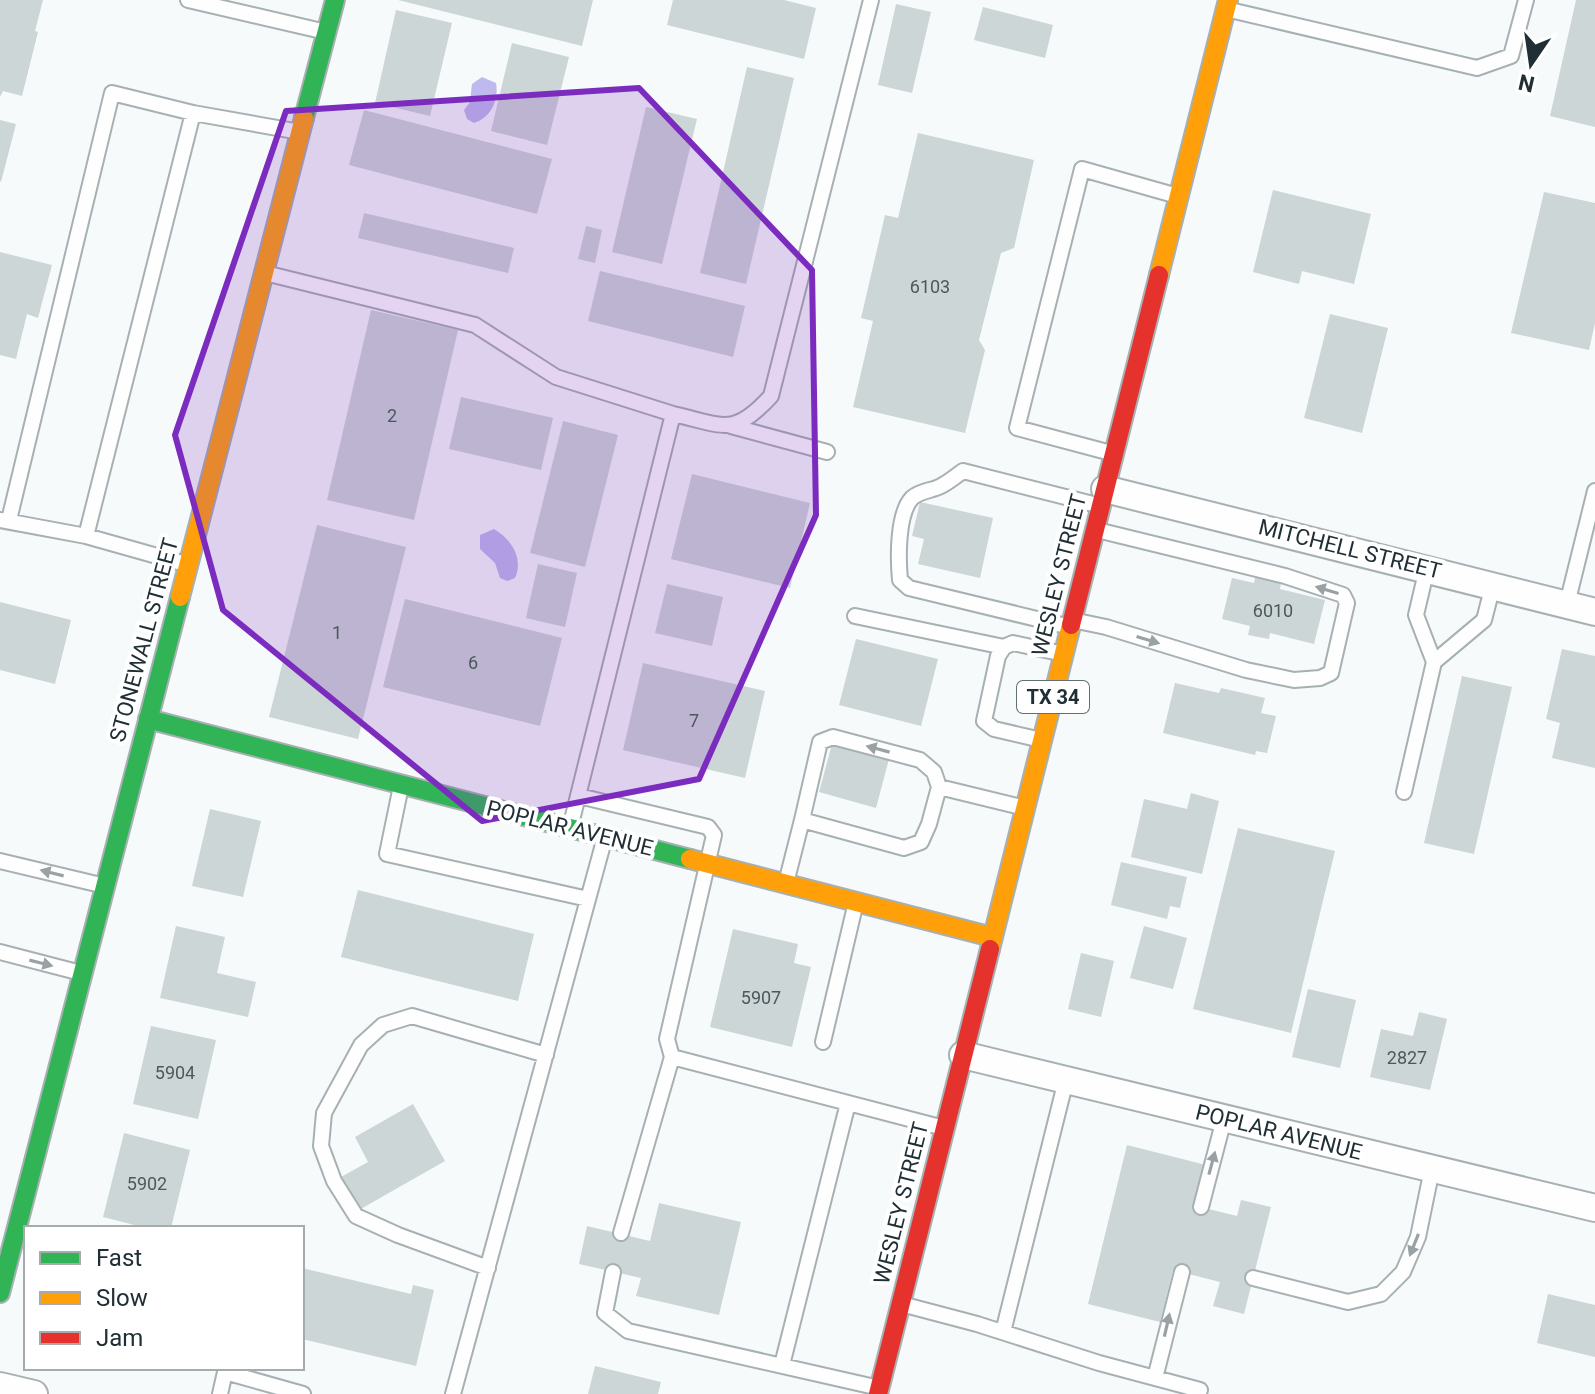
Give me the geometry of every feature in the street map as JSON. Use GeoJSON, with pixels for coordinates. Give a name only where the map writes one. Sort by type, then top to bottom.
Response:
{"type":"FeatureCollection","features":[{"type":"Feature","properties":{"kind":"street","name":"STONEWALL STREET"},"geometry":{"type":"LineString","coordinates":[[0,1293],[335,0]]}},
{"type":"Feature","properties":{"kind":"street","name":"WESLEY STREET"},"geometry":{"type":"LineString","coordinates":[[879,1391],[1227,4]]}},
{"type":"Feature","properties":{"kind":"street","name":"MITCHELL STREET"},"geometry":{"type":"LineString","coordinates":[[1103,497],[1427,568],[1595,612]]}},
{"type":"Feature","properties":{"kind":"street","name":"POPLAR AVENUE"},"geometry":{"type":"LineString","coordinates":[[148,719],[992,937]]}},
{"type":"Feature","properties":{"kind":"street","name":"POPLAR AVENUE"},"geometry":{"type":"LineString","coordinates":[[963,1055],[1595,1208]]}},
{"type":"Feature","properties":{"kind":"street"},"geometry":{"type":"LineString","coordinates":[[0,1386],[34,1394]]}},
{"type":"Feature","properties":{"kind":"lane"},"geometry":{"type":"LineString","coordinates":[[188,0],[326,32]]}},
{"type":"Feature","properties":{"kind":"lane"},"geometry":{"type":"LineString","coordinates":[[731,426],[753,416],[771,396],[871,0]]}},
{"type":"Feature","properties":{"kind":"lane"},"geometry":{"type":"LineString","coordinates":[[1227,4],[1477,68],[1511,56],[1526,0]]}},
{"type":"Feature","properties":{"kind":"lane"},"geometry":{"type":"LineString","coordinates":[[189,565],[86,536],[4,520],[112,93],[193,113],[301,132]]}},
{"type":"Feature","properties":{"kind":"lane"},"geometry":{"type":"LineString","coordinates":[[86,536],[193,113]]}},
{"type":"Feature","properties":{"kind":"lane"},"geometry":{"type":"LineString","coordinates":[[1114,454],[1017,428],[1082,169],[1178,196]]}},
{"type":"Feature","properties":{"kind":"lane"},"geometry":{"type":"LineString","coordinates":[[265,273],[475,325],[556,377],[673,414],[827,452]]}},
{"type":"Feature","properties":{"kind":"lane"},"geometry":{"type":"LineString","coordinates":[[570,828],[673,414]]}},
{"type":"Feature","properties":{"kind":"lane"},"geometry":{"type":"LineString","coordinates":[[1095,529],[1285,576],[1343,595],[1347,603],[1331,673],[1320,678],[1294,680],[1246,670],[1106,627],[1071,624],[909,588],[900,580],[899,544],[906,508],[913,497],[925,490],[938,488],[963,471],[1103,497]]}},
{"type":"Feature","properties":{"kind":"lane"},"geometry":{"type":"LineString","coordinates":[[1567,604],[1595,491]]}},
{"type":"Feature","properties":{"kind":"lane"},"geometry":{"type":"LineString","coordinates":[[1404,792],[1434,662],[1416,615],[1427,568]]}},
{"type":"Feature","properties":{"kind":"lane"},"geometry":{"type":"LineString","coordinates":[[1434,662],[1484,620],[1493,585]]}},
{"type":"Feature","properties":{"kind":"lane"},"geometry":{"type":"LineString","coordinates":[[855,616],[1004,647]]}},
{"type":"Feature","properties":{"kind":"lane"},"geometry":{"type":"LineString","coordinates":[[1042,741],[994,729],[984,721],[998,656],[1004,647],[1013,643],[1064,654]]}},
{"type":"Feature","properties":{"kind":"lane"},"geometry":{"type":"LineString","coordinates":[[786,884],[820,742],[833,737],[920,760],[934,772],[939,787],[921,842],[904,848],[802,820]]}},
{"type":"Feature","properties":{"kind":"lane"},"geometry":{"type":"LineString","coordinates":[[401,784],[387,854],[588,899]]}},
{"type":"Feature","properties":{"kind":"lane"},"geometry":{"type":"LineString","coordinates":[[939,787],[1025,808]]}},
{"type":"Feature","properties":{"kind":"lane"},"geometry":{"type":"LineString","coordinates":[[579,796],[708,827],[714,835],[667,1039],[672,1057],[621,1233]]}},
{"type":"Feature","properties":{"kind":"lane"},"geometry":{"type":"LineString","coordinates":[[453,1394],[605,837]]}},
{"type":"Feature","properties":{"kind":"lane"},"geometry":{"type":"LineString","coordinates":[[0,861],[105,886]]}},
{"type":"Feature","properties":{"kind":"lane"},"geometry":{"type":"LineString","coordinates":[[823,1042],[856,902]]}},
{"type":"Feature","properties":{"kind":"lane"},"geometry":{"type":"LineString","coordinates":[[0,952],[82,973]]}},
{"type":"Feature","properties":{"kind":"lane"},"geometry":{"type":"LineString","coordinates":[[488,1268],[356,1216],[334,1181],[321,1146],[324,1113],[361,1045],[383,1025],[412,1016],[546,1055]]}},
{"type":"Feature","properties":{"kind":"lane"},"geometry":{"type":"LineString","coordinates":[[672,1057],[944,1128]]}},
{"type":"Feature","properties":{"kind":"lane"},"geometry":{"type":"LineString","coordinates":[[1003,1332],[1066,1080]]}},
{"type":"Feature","properties":{"kind":"lane"},"geometry":{"type":"LineString","coordinates":[[782,1365],[848,1103]]}},
{"type":"Feature","properties":{"kind":"lane"},"geometry":{"type":"LineString","coordinates":[[1201,1207],[1224,1119]]}},
{"type":"Feature","properties":{"kind":"lane"},"geometry":{"type":"LineString","coordinates":[[1253,1278],[1348,1302],[1381,1294],[1403,1272],[1418,1237],[1432,1169]]}},
{"type":"Feature","properties":{"kind":"lane"},"geometry":{"type":"LineString","coordinates":[[613,1272],[605,1313],[628,1331],[782,1365],[879,1391]]}},
{"type":"Feature","properties":{"kind":"lane"},"geometry":{"type":"LineString","coordinates":[[1155,1378],[1182,1272]]}},
{"type":"Feature","properties":{"kind":"lane"},"geometry":{"type":"LineString","coordinates":[[900,1303],[1200,1390]]}},
{"type":"Feature","properties":{"kind":"lane"},"geometry":{"type":"LineString","coordinates":[[220,1394],[225,1372],[303,1394]]}},
{"type":"Feature","properties":{"kind":"highlighted area"},"geometry":{"type":"Polygon","coordinates":[[[639,88],[812,270],[816,515],[699,779],[482,821],[223,610],[175,435],[286,111],[639,88]]]}},
{"type":"Feature","properties":{"kind":"shaded area"},"geometry":{"type":"Polygon","coordinates":[[[482,77],[496,83],[496,96],[489,113],[474,123],[467,119],[464,110],[470,102],[472,84],[482,77]]]}},
{"type":"Feature","properties":{"kind":"shaded area"},"geometry":{"type":"Polygon","coordinates":[[[494,529],[506,538],[517,556],[515,578],[507,581],[500,578],[495,563],[480,549],[480,535],[494,529]]]}},
{"type":"Feature","properties":{"kind":"building"},"geometry":{"type":"Polygon","coordinates":[[[0,0],[43,0],[22,96],[3,91],[0,97],[0,0]]]}},
{"type":"Feature","properties":{"kind":"building"},"geometry":{"type":"Polygon","coordinates":[[[398,0],[593,0],[582,46],[398,0]]]}},
{"type":"Feature","properties":{"kind":"building"},"geometry":{"type":"Polygon","coordinates":[[[673,0],[784,0],[816,8],[804,59],[667,25],[673,0]]]}},
{"type":"Feature","properties":{"kind":"building"},"geometry":{"type":"Polygon","coordinates":[[[1576,0],[1595,0],[1595,127],[1550,116],[1576,0]]]}},
{"type":"Feature","properties":{"kind":"building"},"geometry":{"type":"Polygon","coordinates":[[[896,4],[931,12],[912,93],[878,85],[896,4]]]}},
{"type":"Feature","properties":{"kind":"building"},"geometry":{"type":"Polygon","coordinates":[[[983,7],[1053,25],[1045,58],[974,40],[983,7]]]}},
{"type":"Feature","properties":{"kind":"building"},"geometry":{"type":"Polygon","coordinates":[[[396,10],[452,23],[430,116],[375,103],[396,10]]]}},
{"type":"Feature","properties":{"kind":"building"},"geometry":{"type":"Polygon","coordinates":[[[512,43],[569,57],[547,145],[491,131],[512,43]]]}},
{"type":"Feature","properties":{"kind":"building"},"geometry":{"type":"Polygon","coordinates":[[[747,67],[794,78],[746,284],[700,273],[747,67]]]}},
{"type":"Feature","properties":{"kind":"building"},"geometry":{"type":"Polygon","coordinates":[[[646,107],[697,119],[662,264],[612,252],[646,107]]]}},
{"type":"Feature","properties":{"kind":"building"},"geometry":{"type":"Polygon","coordinates":[[[364,110],[552,159],[537,214],[349,165],[364,110]]]}},
{"type":"Feature","properties":{"kind":"building"},"geometry":{"type":"Polygon","coordinates":[[[0,120],[16,124],[1,182],[0,181],[0,120]]]}},
{"type":"Feature","properties":{"kind":"building"},"geometry":{"type":"Polygon","coordinates":[[[918,133],[1034,160],[1014,248],[1001,253],[979,340],[985,350],[965,433],[853,407],[873,321],[861,318],[885,215],[898,218],[918,133]]]}},
{"type":"Feature","properties":{"kind":"building"},"geometry":{"type":"Polygon","coordinates":[[[1273,190],[1371,214],[1354,284],[1302,271],[1299,284],[1253,272],[1273,190]]]}},
{"type":"Feature","properties":{"kind":"building"},"geometry":{"type":"Polygon","coordinates":[[[1544,192],[1595,203],[1595,323],[1589,350],[1511,333],[1544,192]]]}},
{"type":"Feature","properties":{"kind":"building"},"geometry":{"type":"Polygon","coordinates":[[[364,213],[514,248],[508,273],[358,238],[364,213]]]}},
{"type":"Feature","properties":{"kind":"building"},"geometry":{"type":"Polygon","coordinates":[[[586,226],[602,230],[595,263],[578,259],[586,226]]]}},
{"type":"Feature","properties":{"kind":"building"},"geometry":{"type":"Polygon","coordinates":[[[0,252],[52,265],[38,318],[27,314],[16,359],[0,355],[0,252]]]}},
{"type":"Feature","properties":{"kind":"building"},"geometry":{"type":"Polygon","coordinates":[[[600,271],[745,306],[733,357],[588,321],[600,271]]]}},
{"type":"Feature","properties":{"kind":"building"},"geometry":{"type":"Polygon","coordinates":[[[371,310],[458,330],[414,520],[327,500],[371,310]]]}},
{"type":"Feature","properties":{"kind":"building"},"geometry":{"type":"Polygon","coordinates":[[[1330,314],[1388,328],[1362,433],[1304,418],[1330,314]]]}},
{"type":"Feature","properties":{"kind":"building"},"geometry":{"type":"Polygon","coordinates":[[[461,397],[553,418],[541,470],[449,449],[461,397]]]}},
{"type":"Feature","properties":{"kind":"building"},"geometry":{"type":"Polygon","coordinates":[[[563,421],[618,435],[585,567],[530,553],[563,421]]]}},
{"type":"Feature","properties":{"kind":"building"},"geometry":{"type":"Polygon","coordinates":[[[692,474],[810,503],[790,588],[671,559],[692,474]]]}},
{"type":"Feature","properties":{"kind":"building"},"geometry":{"type":"Polygon","coordinates":[[[920,502],[993,518],[980,578],[918,564],[924,539],[912,536],[920,502]]]}},
{"type":"Feature","properties":{"kind":"building"},"geometry":{"type":"Polygon","coordinates":[[[317,525],[406,547],[358,739],[269,717],[317,525]]]}},
{"type":"Feature","properties":{"kind":"building"},"geometry":{"type":"Polygon","coordinates":[[[538,564],[577,573],[565,627],[526,618],[538,564]]]}},
{"type":"Feature","properties":{"kind":"building"},"geometry":{"type":"Polygon","coordinates":[[[1255,577],[1281,583],[1280,589],[1325,600],[1314,644],[1270,633],[1269,639],[1248,635],[1250,626],[1222,619],[1232,578],[1254,583],[1255,577]]]}},
{"type":"Feature","properties":{"kind":"building"},"geometry":{"type":"Polygon","coordinates":[[[667,584],[723,597],[712,646],[655,633],[667,584]]]}},
{"type":"Feature","properties":{"kind":"building"},"geometry":{"type":"Polygon","coordinates":[[[405,599],[562,638],[540,726],[383,687],[405,599]]]}},
{"type":"Feature","properties":{"kind":"building"},"geometry":{"type":"Polygon","coordinates":[[[0,602],[71,620],[55,684],[0,670],[0,602]]]}},
{"type":"Feature","properties":{"kind":"building"},"geometry":{"type":"Polygon","coordinates":[[[856,639],[938,659],[921,726],[839,705],[856,639]]]}},
{"type":"Feature","properties":{"kind":"building"},"geometry":{"type":"Polygon","coordinates":[[[1562,649],[1595,656],[1595,768],[1552,758],[1560,723],[1546,719],[1562,649]]]}},
{"type":"Feature","properties":{"kind":"building"},"geometry":{"type":"Polygon","coordinates":[[[643,663],[765,691],[745,778],[623,750],[643,663]]]}},
{"type":"Feature","properties":{"kind":"building"},"geometry":{"type":"Polygon","coordinates":[[[1462,676],[1512,687],[1474,854],[1424,843],[1462,676]]]}},
{"type":"Feature","properties":{"kind":"building"},"geometry":{"type":"Polygon","coordinates":[[[1175,683],[1219,693],[1221,688],[1265,698],[1261,713],[1276,716],[1267,753],[1256,751],[1255,755],[1163,733],[1175,683]]]}},
{"type":"Feature","properties":{"kind":"building"},"geometry":{"type":"Polygon","coordinates":[[[832,744],[889,759],[876,808],[819,792],[832,744]]]}},
{"type":"Feature","properties":{"kind":"building"},"geometry":{"type":"Polygon","coordinates":[[[1191,793],[1219,801],[1202,874],[1131,857],[1144,799],[1187,809],[1191,793]]]}},
{"type":"Feature","properties":{"kind":"building"},"geometry":{"type":"Polygon","coordinates":[[[210,809],[261,821],[243,897],[192,886],[210,809]]]}},
{"type":"Feature","properties":{"kind":"building"},"geometry":{"type":"Polygon","coordinates":[[[1238,828],[1335,851],[1291,1033],[1193,1009],[1238,828]]]}},
{"type":"Feature","properties":{"kind":"building"},"geometry":{"type":"Polygon","coordinates":[[[1121,862],[1187,877],[1180,908],[1170,906],[1167,919],[1111,905],[1121,862]]]}},
{"type":"Feature","properties":{"kind":"building"},"geometry":{"type":"Polygon","coordinates":[[[358,890],[534,934],[518,1001],[341,957],[358,890]]]}},
{"type":"Feature","properties":{"kind":"building"},"geometry":{"type":"Polygon","coordinates":[[[176,926],[225,937],[217,973],[256,982],[248,1017],[160,998],[176,926]]]}},
{"type":"Feature","properties":{"kind":"building"},"geometry":{"type":"Polygon","coordinates":[[[1144,926],[1187,938],[1173,989],[1130,978],[1144,926]]]}},
{"type":"Feature","properties":{"kind":"building"},"geometry":{"type":"Polygon","coordinates":[[[733,929],[798,944],[794,963],[811,967],[792,1047],[710,1027],[733,929]]]}},
{"type":"Feature","properties":{"kind":"building"},"geometry":{"type":"Polygon","coordinates":[[[1081,953],[1114,961],[1101,1017],[1068,1009],[1081,953]]]}},
{"type":"Feature","properties":{"kind":"building"},"geometry":{"type":"Polygon","coordinates":[[[1308,989],[1356,1000],[1340,1068],[1292,1057],[1308,989]]]}},
{"type":"Feature","properties":{"kind":"building"},"geometry":{"type":"Polygon","coordinates":[[[1419,1012],[1447,1019],[1430,1090],[1370,1077],[1381,1029],[1413,1036],[1419,1012]]]}},
{"type":"Feature","properties":{"kind":"building"},"geometry":{"type":"Polygon","coordinates":[[[151,1026],[216,1040],[198,1119],[133,1104],[151,1026]]]}},
{"type":"Feature","properties":{"kind":"building"},"geometry":{"type":"Polygon","coordinates":[[[413,1104],[445,1161],[359,1210],[341,1177],[368,1162],[355,1137],[413,1104]]]}},
{"type":"Feature","properties":{"kind":"building"},"geometry":{"type":"Polygon","coordinates":[[[124,1133],[190,1150],[171,1226],[138,1226],[103,1217],[124,1133]]]}},
{"type":"Feature","properties":{"kind":"building"},"geometry":{"type":"Polygon","coordinates":[[[1127,1145],[1206,1165],[1196,1206],[1237,1216],[1241,1200],[1271,1207],[1244,1314],[1213,1306],[1220,1282],[1173,1270],[1160,1322],[1088,1304],[1127,1145]]]}},
{"type":"Feature","properties":{"kind":"building"},"geometry":{"type":"Polygon","coordinates":[[[659,1203],[741,1222],[719,1315],[636,1296],[641,1278],[579,1264],[587,1226],[650,1241],[659,1203]]]}},
{"type":"Feature","properties":{"kind":"building"},"geometry":{"type":"Polygon","coordinates":[[[304,1268],[411,1294],[413,1285],[434,1290],[416,1366],[304,1339],[304,1268]]]}},
{"type":"Feature","properties":{"kind":"building"},"geometry":{"type":"Polygon","coordinates":[[[1548,1294],[1595,1305],[1595,1357],[1537,1343],[1548,1294]]]}},
{"type":"Feature","properties":{"kind":"building"},"geometry":{"type":"Polygon","coordinates":[[[595,1366],[661,1382],[658,1394],[588,1394],[595,1366]]]}},
{"type":"Feature","properties":{"kind":"traffic: fast"},"geometry":{"type":"LineString","coordinates":[[304,118],[335,0]]}},
{"type":"Feature","properties":{"kind":"traffic: fast"},"geometry":{"type":"LineString","coordinates":[[0,1293],[180,597]]}},
{"type":"Feature","properties":{"kind":"traffic: fast"},"geometry":{"type":"LineString","coordinates":[[148,719],[690,859]]}},
{"type":"Feature","properties":{"kind":"traffic: slow"},"geometry":{"type":"LineString","coordinates":[[1159,275],[1228,0]]}},
{"type":"Feature","properties":{"kind":"traffic: slow"},"geometry":{"type":"LineString","coordinates":[[180,597],[304,118]]}},
{"type":"Feature","properties":{"kind":"traffic: slow"},"geometry":{"type":"LineString","coordinates":[[990,949],[1071,625]]}},
{"type":"Feature","properties":{"kind":"traffic: slow"},"geometry":{"type":"LineString","coordinates":[[690,859],[992,937]]}},
{"type":"Feature","properties":{"kind":"traffic: jam"},"geometry":{"type":"LineString","coordinates":[[1071,625],[1159,275]]}},
{"type":"Feature","properties":{"kind":"traffic: jam"},"geometry":{"type":"LineString","coordinates":[[878,1394],[990,949]]}}]}
